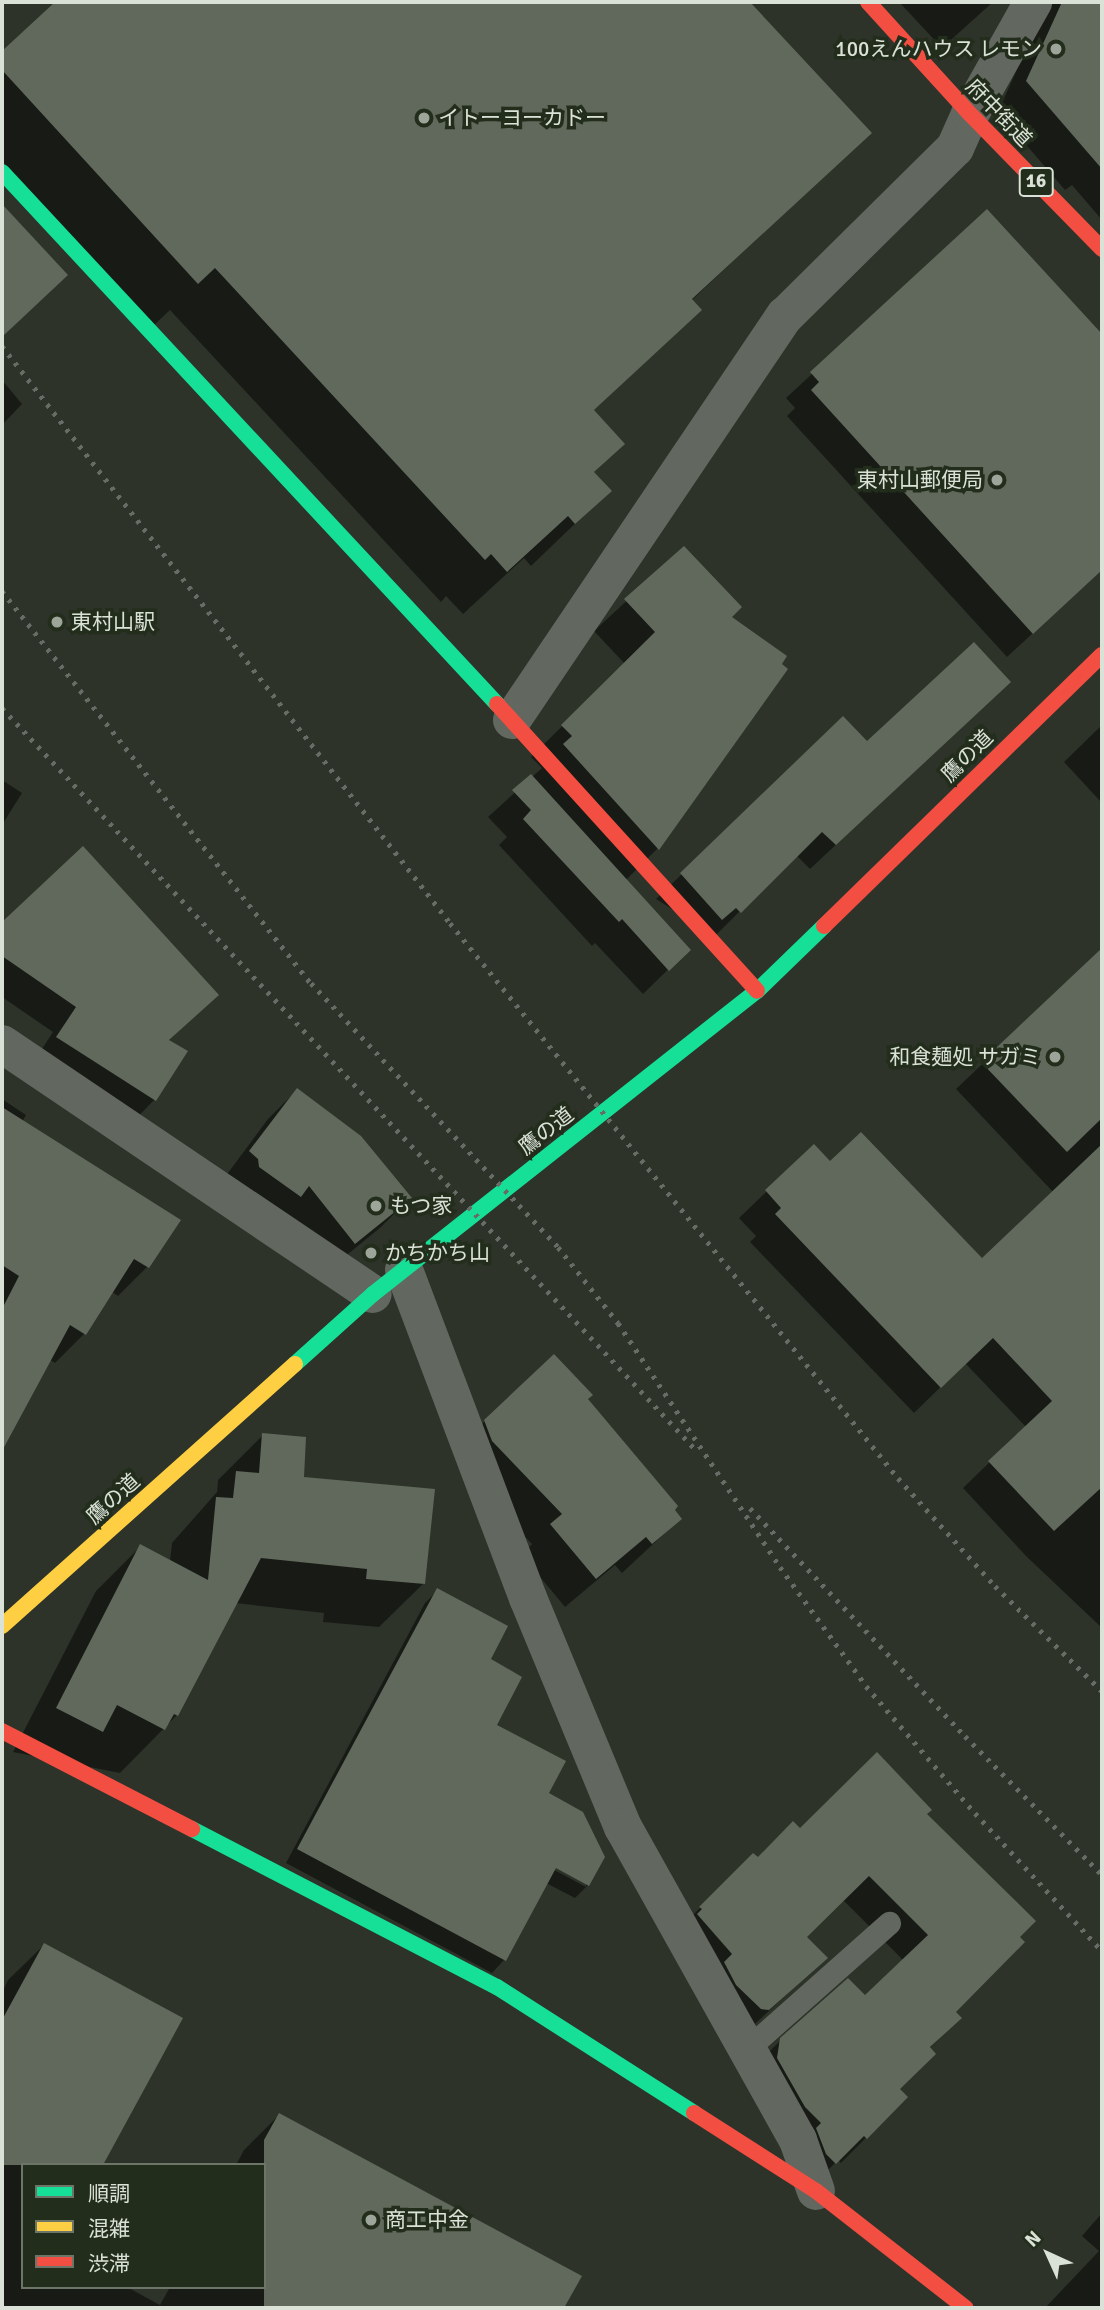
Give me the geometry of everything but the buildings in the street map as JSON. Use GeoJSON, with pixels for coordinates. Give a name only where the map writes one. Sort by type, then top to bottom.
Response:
{"type":"FeatureCollection","features":[{"type":"Feature","properties":{"kind":"street","name":"府中街道"},"geometry":{"type":"LineString","coordinates":[[869,2],[970,114],[1102,249]]}},
{"type":"Feature","properties":{"kind":"street"},"geometry":{"type":"LineString","coordinates":[[512,720],[785,316],[955,148],[970,114],[1033,2]]}},
{"type":"Feature","properties":{"kind":"street"},"geometry":{"type":"LineString","coordinates":[[2,172],[512,720],[757,991]]}},
{"type":"Feature","properties":{"kind":"street","name":"鷹の道"},"geometry":{"type":"LineString","coordinates":[[2,1626],[373,1294],[757,991],[1102,654]]}},
{"type":"Feature","properties":{"kind":"street"},"geometry":{"type":"LineString","coordinates":[[2,1044],[373,1294]]}},
{"type":"Feature","properties":{"kind":"street"},"geometry":{"type":"LineString","coordinates":[[404,1269],[528,1598],[622,1827],[798,2140],[817,2191]]}},
{"type":"Feature","properties":{"kind":"street"},"geometry":{"type":"LineString","coordinates":[[2,1731],[497,1987],[817,2191],[967,2308]]}},
{"type":"Feature","properties":{"kind":"lane"},"geometry":{"type":"LineString","coordinates":[[747,2049],[889,1923]]}},
{"type":"Feature","properties":{"kind":"railway"},"geometry":{"type":"LineString","coordinates":[[2,346],[450,923],[898,1478],[995,1586],[1102,1691]]}},
{"type":"Feature","properties":{"kind":"railway"},"geometry":{"type":"LineString","coordinates":[[2,591],[311,983],[558,1247],[618,1323],[780,1567],[866,1686],[975,1813],[1102,1951]]}},
{"type":"Feature","properties":{"kind":"railway"},"geometry":{"type":"LineString","coordinates":[[2,708],[695,1449]]}},
{"type":"Feature","properties":{"kind":"railway"},"geometry":{"type":"LineString","coordinates":[[750,1508],[965,1736],[1102,1875]]}},
{"type":"Feature","properties":{"kind":"traffic: fast"},"geometry":{"type":"LineString","coordinates":[[2,172],[497,704]]}},
{"type":"Feature","properties":{"kind":"traffic: fast"},"geometry":{"type":"LineString","coordinates":[[295,1364],[373,1294],[757,991],[824,926]]}},
{"type":"Feature","properties":{"kind":"traffic: fast"},"geometry":{"type":"LineString","coordinates":[[192,1829],[497,1987],[694,2113]]}},
{"type":"Feature","properties":{"kind":"traffic: slow"},"geometry":{"type":"LineString","coordinates":[[2,1626],[295,1364]]}},
{"type":"Feature","properties":{"kind":"traffic: jam"},"geometry":{"type":"LineString","coordinates":[[868,2],[970,114],[1102,249]]}},
{"type":"Feature","properties":{"kind":"traffic: jam"},"geometry":{"type":"LineString","coordinates":[[824,926],[1102,655]]}},
{"type":"Feature","properties":{"kind":"traffic: jam"},"geometry":{"type":"LineString","coordinates":[[497,704],[757,991]]}},
{"type":"Feature","properties":{"kind":"traffic: jam"},"geometry":{"type":"LineString","coordinates":[[2,1731],[192,1829]]}},
{"type":"Feature","properties":{"kind":"traffic: jam"},"geometry":{"type":"LineString","coordinates":[[694,2113],[816,2191],[966,2308]]}},
{"type":"Feature","properties":{"kind":"place","name":"100えんハウス レモン"},"geometry":{"type":"Point","coordinates":[1056,49]}},
{"type":"Feature","properties":{"kind":"place","name":"イトーヨーカドー"},"geometry":{"type":"Point","coordinates":[424,118]}},
{"type":"Feature","properties":{"kind":"place","name":"東村山郵便局"},"geometry":{"type":"Point","coordinates":[997,480]}},
{"type":"Feature","properties":{"kind":"place","name":"東村山駅"},"geometry":{"type":"Point","coordinates":[57,622]}},
{"type":"Feature","properties":{"kind":"place","name":"和食麺処 サガミ"},"geometry":{"type":"Point","coordinates":[1055,1057]}},
{"type":"Feature","properties":{"kind":"place","name":"もつ家"},"geometry":{"type":"Point","coordinates":[376,1206]}},
{"type":"Feature","properties":{"kind":"place","name":"かちかち山"},"geometry":{"type":"Point","coordinates":[371,1253]}},
{"type":"Feature","properties":{"kind":"place","name":"商工中金"},"geometry":{"type":"Point","coordinates":[371,2220]}}]}
